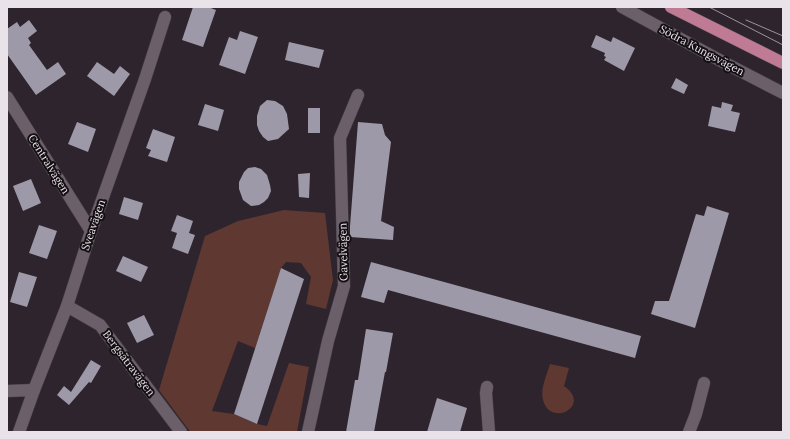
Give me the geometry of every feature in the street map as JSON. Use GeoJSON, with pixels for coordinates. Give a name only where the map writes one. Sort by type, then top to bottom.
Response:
{"type":"FeatureCollection","features":[{"type":"Feature","properties":{"kind":"main road"},"geometry":{"type":"LineString","coordinates":[[671,7],[783,63]]}},
{"type":"Feature","properties":{"kind":"street","name":"Södra Kungsvägen"},"geometry":{"type":"LineString","coordinates":[[622,7],[783,93]]}},
{"type":"Feature","properties":{"kind":"street","name":"Sveavägen"},"geometry":{"type":"LineString","coordinates":[[19,432],[67,306],[91,231],[145,79],[165,17]]}},
{"type":"Feature","properties":{"kind":"street","name":"Gavelvägen"},"geometry":{"type":"LineString","coordinates":[[308,432],[328,341],[344,286],[340,138],[358,95]]}},
{"type":"Feature","properties":{"kind":"street","name":"Centralvägen"},"geometry":{"type":"LineString","coordinates":[[7,97],[91,231]]}},
{"type":"Feature","properties":{"kind":"street","name":"Bergsätravägen"},"geometry":{"type":"LineString","coordinates":[[67,306],[100,325],[181,432]]}},
{"type":"Feature","properties":{"kind":"street"},"geometry":{"type":"LineString","coordinates":[[689,432],[696,414],[704,383]]}},
{"type":"Feature","properties":{"kind":"street"},"geometry":{"type":"LineString","coordinates":[[487,388],[486,393],[489,432]]}},
{"type":"Feature","properties":{"kind":"street"},"geometry":{"type":"LineString","coordinates":[[7,391],[34,390]]}},
{"type":"Feature","properties":{"kind":"shaded area"},"geometry":{"type":"Polygon","coordinates":[[[284,210],[325,213],[333,280],[326,309],[306,304],[311,277],[301,263],[286,262],[281,268],[255,348],[238,341],[212,411],[234,414],[257,424],[267,426],[289,363],[309,367],[297,432],[191,432],[159,390],[205,236],[238,221],[284,210]]]}},
{"type":"Feature","properties":{"kind":"shaded area"},"geometry":{"type":"Polygon","coordinates":[[[550,364],[569,368],[564,386],[572,393],[574,401],[572,407],[567,411],[560,413],[553,412],[547,408],[543,400],[542,391],[550,364]]]}},
{"type":"Feature","properties":{"kind":"building"},"geometry":{"type":"Polygon","coordinates":[[[193,7],[208,7],[216,10],[203,47],[182,40],[193,7]]]}},
{"type":"Feature","properties":{"kind":"building"},"geometry":{"type":"Polygon","coordinates":[[[29,20],[37,31],[28,38],[31,43],[29,45],[47,70],[58,62],[66,74],[36,95],[7,54],[7,29],[17,22],[20,27],[29,20]]]}},
{"type":"Feature","properties":{"kind":"building"},"geometry":{"type":"Polygon","coordinates":[[[240,31],[258,37],[245,74],[219,65],[229,37],[237,40],[240,31]]]}},
{"type":"Feature","properties":{"kind":"building"},"geometry":{"type":"Polygon","coordinates":[[[596,35],[611,42],[613,37],[635,48],[624,71],[604,60],[606,57],[604,56],[605,53],[591,47],[596,35]]]}},
{"type":"Feature","properties":{"kind":"building"},"geometry":{"type":"Polygon","coordinates":[[[289,42],[324,50],[319,68],[285,60],[289,42]]]}},
{"type":"Feature","properties":{"kind":"building"},"geometry":{"type":"Polygon","coordinates":[[[97,62],[114,74],[120,66],[130,74],[114,96],[87,76],[97,62]]]}},
{"type":"Feature","properties":{"kind":"building"},"geometry":{"type":"Polygon","coordinates":[[[676,78],[688,85],[684,94],[671,88],[676,78]]]}},
{"type":"Feature","properties":{"kind":"building"},"geometry":{"type":"Polygon","coordinates":[[[267,100],[275,101],[283,106],[287,114],[289,129],[278,139],[268,141],[263,137],[257,125],[257,116],[260,106],[267,100]]]}},
{"type":"Feature","properties":{"kind":"building"},"geometry":{"type":"Polygon","coordinates":[[[722,102],[733,105],[731,111],[740,113],[735,132],[708,126],[712,106],[721,108],[722,102]]]}},
{"type":"Feature","properties":{"kind":"building"},"geometry":{"type":"Polygon","coordinates":[[[205,104],[224,110],[218,131],[198,125],[205,104]]]}},
{"type":"Feature","properties":{"kind":"building"},"geometry":{"type":"Polygon","coordinates":[[[308,108],[320,108],[320,133],[308,133],[308,108]]]}},
{"type":"Feature","properties":{"kind":"building"},"geometry":{"type":"Polygon","coordinates":[[[77,122],[96,129],[88,152],[68,144],[77,122]]]}},
{"type":"Feature","properties":{"kind":"building"},"geometry":{"type":"Polygon","coordinates":[[[358,122],[382,124],[385,135],[391,142],[381,221],[394,227],[393,240],[350,237],[358,122]]]}},
{"type":"Feature","properties":{"kind":"building"},"geometry":{"type":"Polygon","coordinates":[[[153,129],[175,137],[167,162],[148,156],[151,150],[146,148],[153,129]]]}},
{"type":"Feature","properties":{"kind":"building"},"geometry":{"type":"Polygon","coordinates":[[[255,167],[261,169],[267,175],[271,191],[268,198],[264,202],[259,205],[251,206],[243,200],[239,189],[239,182],[244,172],[248,168],[255,167]]]}},
{"type":"Feature","properties":{"kind":"building"},"geometry":{"type":"Polygon","coordinates":[[[310,173],[309,198],[299,197],[298,174],[310,173]]]}},
{"type":"Feature","properties":{"kind":"building"},"geometry":{"type":"Polygon","coordinates":[[[31,179],[41,203],[23,211],[13,186],[31,179]]]}},
{"type":"Feature","properties":{"kind":"building"},"geometry":{"type":"Polygon","coordinates":[[[124,197],[143,203],[138,220],[119,214],[124,197]]]}},
{"type":"Feature","properties":{"kind":"building"},"geometry":{"type":"Polygon","coordinates":[[[707,206],[729,213],[695,328],[651,314],[655,301],[669,301],[696,214],[704,216],[707,206]]]}},
{"type":"Feature","properties":{"kind":"building"},"geometry":{"type":"Polygon","coordinates":[[[177,215],[193,221],[189,233],[195,235],[188,254],[172,248],[177,233],[171,231],[177,215]]]}},
{"type":"Feature","properties":{"kind":"building"},"geometry":{"type":"Polygon","coordinates":[[[39,225],[57,231],[47,259],[29,253],[39,225]]]}},
{"type":"Feature","properties":{"kind":"building"},"geometry":{"type":"Polygon","coordinates":[[[123,256],[148,267],[141,282],[116,271],[123,256]]]}},
{"type":"Feature","properties":{"kind":"building"},"geometry":{"type":"Polygon","coordinates":[[[371,262],[641,336],[635,358],[388,290],[384,303],[361,297],[371,262]]]}},
{"type":"Feature","properties":{"kind":"building"},"geometry":{"type":"Polygon","coordinates":[[[281,268],[304,279],[257,424],[234,414],[281,268]]]}},
{"type":"Feature","properties":{"kind":"building"},"geometry":{"type":"Polygon","coordinates":[[[19,272],[37,277],[27,307],[10,302],[19,272]]]}},
{"type":"Feature","properties":{"kind":"building"},"geometry":{"type":"Polygon","coordinates":[[[144,315],[154,335],[137,343],[127,323],[144,315]]]}},
{"type":"Feature","properties":{"kind":"building"},"geometry":{"type":"Polygon","coordinates":[[[366,329],[393,333],[386,372],[374,432],[346,432],[355,380],[358,380],[366,329]]]}},
{"type":"Feature","properties":{"kind":"building"},"geometry":{"type":"Polygon","coordinates":[[[91,360],[101,366],[91,383],[89,382],[69,405],[57,395],[64,386],[71,392],[91,360]]]}},
{"type":"Feature","properties":{"kind":"building"},"geometry":{"type":"Polygon","coordinates":[[[437,398],[467,408],[460,432],[427,432],[437,398]]]}},
{"type":"Feature","properties":{"kind":"tram line"},"geometry":{"type":"LineString","coordinates":[[709,7],[783,45]]}},
{"type":"Feature","properties":{"kind":"tram line"},"geometry":{"type":"LineString","coordinates":[[746,20],[783,36]]}}]}
